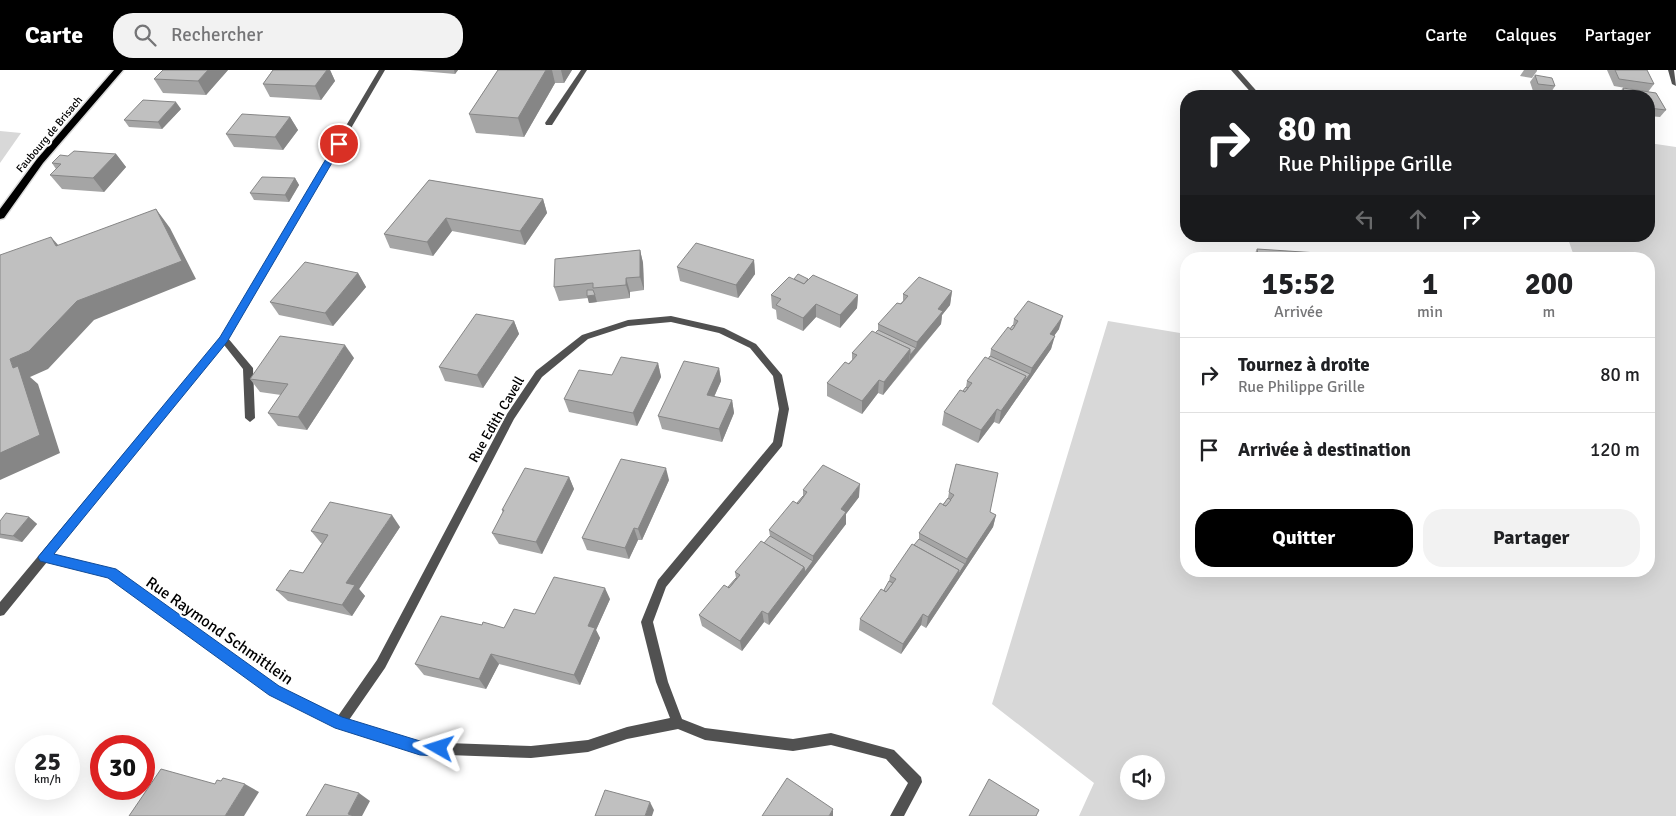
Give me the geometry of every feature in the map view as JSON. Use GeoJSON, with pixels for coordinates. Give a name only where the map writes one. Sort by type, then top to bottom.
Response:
{"type":"FeatureCollection","features":[{"type":"Feature","properties":{"kind":"main road","name":"Faubourg de Brisach"},"geometry":{"type":"LineString","coordinates":[[0,216],[40,160],[119,70]]}},
{"type":"Feature","properties":{"kind":"street"},"geometry":{"type":"LineString","coordinates":[[0,611],[224,339],[382,70]]}},
{"type":"Feature","properties":{"kind":"street"},"geometry":{"type":"LineString","coordinates":[[549,123],[584,70]]}},
{"type":"Feature","properties":{"kind":"street"},"geometry":{"type":"LineString","coordinates":[[1234,70],[1252,90]]}},
{"type":"Feature","properties":{"kind":"street"},"geometry":{"type":"LineString","coordinates":[[1671,70],[1676,84]]}},
{"type":"Feature","properties":{"kind":"street","name":"Rue Edith Cavell"},"geometry":{"type":"LineString","coordinates":[[340,723],[381,664],[510,417],[539,374],[585,337],[628,323],[671,319],[721,330],[754,346],[776,376],[784,409],[778,443],[662,584],[647,622],[662,682],[678,723]]}},
{"type":"Feature","properties":{"kind":"street"},"geometry":{"type":"LineString","coordinates":[[224,339],[248,368],[250,418]]}},
{"type":"Feature","properties":{"kind":"street","name":"Rue Raymond Schmittlein"},"geometry":{"type":"LineString","coordinates":[[44,557],[111,573],[274,690],[340,723],[420,748],[531,752],[588,746],[627,733],[678,723]]}},
{"type":"Feature","properties":{"kind":"street"},"geometry":{"type":"LineString","coordinates":[[678,723],[706,734],[794,745],[831,739],[890,754],[916,782],[897,816]]}},
{"type":"Feature","properties":{"kind":"shaded area"},"geometry":{"type":"Polygon","coordinates":[[[0,131],[21,133],[0,163],[0,131]]]}},
{"type":"Feature","properties":{"kind":"shaded area"},"geometry":{"type":"Polygon","coordinates":[[[1655,144],[1676,147],[1676,816],[1079,816],[1094,783],[992,704],[1108,321],[1180,333],[1180,577],[1655,577],[1655,252],[1573,252],[1569,242],[1655,242],[1655,144]]]}},
{"type":"Feature","properties":{"kind":"building"},"geometry":{"type":"Polygon","coordinates":[[[163,70],[208,70],[198,81],[154,79],[163,70]]]}},
{"type":"Feature","properties":{"kind":"building"},"geometry":{"type":"Polygon","coordinates":[[[273,70],[327,70],[315,86],[263,84],[273,70]]]}},
{"type":"Feature","properties":{"kind":"building"},"geometry":{"type":"Polygon","coordinates":[[[498,70],[546,70],[518,118],[469,114],[498,70]]]}},
{"type":"Feature","properties":{"kind":"building"},"geometry":{"type":"Polygon","coordinates":[[[1615,70],[1647,70],[1654,84],[1619,79],[1615,70]]]}},
{"type":"Feature","properties":{"kind":"building"},"geometry":{"type":"Polygon","coordinates":[[[1535,75],[1552,78],[1555,86],[1538,84],[1535,75]]]}},
{"type":"Feature","properties":{"kind":"building"},"geometry":{"type":"Polygon","coordinates":[[[1655,93],[1656,93],[1666,110],[1655,109],[1655,93]]]}},
{"type":"Feature","properties":{"kind":"building"},"geometry":{"type":"Polygon","coordinates":[[[143,100],[176,102],[158,122],[124,120],[143,100]]]}},
{"type":"Feature","properties":{"kind":"building"},"geometry":{"type":"Polygon","coordinates":[[[242,114],[290,117],[275,137],[226,134],[242,114]]]}},
{"type":"Feature","properties":{"kind":"building"},"geometry":{"type":"Polygon","coordinates":[[[74,151],[116,154],[93,178],[50,175],[61,164],[52,163],[60,155],[68,156],[74,151]]]}},
{"type":"Feature","properties":{"kind":"building"},"geometry":{"type":"Polygon","coordinates":[[[262,177],[295,178],[285,195],[250,193],[262,177]]]}},
{"type":"Feature","properties":{"kind":"building"},"geometry":{"type":"Polygon","coordinates":[[[429,180],[543,199],[520,231],[446,218],[427,242],[384,234],[429,180]]]}},
{"type":"Feature","properties":{"kind":"building"},"geometry":{"type":"Polygon","coordinates":[[[156,209],[182,261],[77,301],[29,351],[10,359],[13,368],[18,366],[40,435],[0,453],[0,255],[51,237],[56,246],[156,209]]]}},
{"type":"Feature","properties":{"kind":"building"},"geometry":{"type":"Polygon","coordinates":[[[696,243],[754,260],[736,285],[677,267],[696,243]]]}},
{"type":"Feature","properties":{"kind":"building"},"geometry":{"type":"Polygon","coordinates":[[[1257,249],[1303,252],[1258,252],[1257,249]]]}},
{"type":"Feature","properties":{"kind":"building"},"geometry":{"type":"Polygon","coordinates":[[[640,250],[640,277],[626,278],[626,285],[593,288],[593,283],[554,287],[555,259],[640,250]]]}},
{"type":"Feature","properties":{"kind":"building"},"geometry":{"type":"Polygon","coordinates":[[[305,262],[358,273],[325,313],[270,302],[305,262]]]}},
{"type":"Feature","properties":{"kind":"building"},"geometry":{"type":"Polygon","coordinates":[[[798,274],[808,279],[804,284],[794,279],[798,274]]]}},
{"type":"Feature","properties":{"kind":"building"},"geometry":{"type":"Polygon","coordinates":[[[813,275],[858,295],[840,315],[816,304],[803,318],[776,305],[781,299],[771,295],[789,277],[804,284],[813,275]]]}},
{"type":"Feature","properties":{"kind":"building"},"geometry":{"type":"Polygon","coordinates":[[[919,277],[952,291],[938,309],[943,311],[917,342],[878,324],[897,303],[901,304],[908,296],[903,294],[919,277]]]}},
{"type":"Feature","properties":{"kind":"building"},"geometry":{"type":"Polygon","coordinates":[[[587,290],[593,290],[595,295],[587,296],[587,290]]]}},
{"type":"Feature","properties":{"kind":"building"},"geometry":{"type":"Polygon","coordinates":[[[1028,301],[1063,316],[1050,334],[1055,336],[1032,368],[991,349],[1008,327],[1012,330],[1018,321],[1014,319],[1028,301]]]}},
{"type":"Feature","properties":{"kind":"building"},"geometry":{"type":"Polygon","coordinates":[[[476,314],[514,321],[477,375],[439,367],[476,314]]]}},
{"type":"Feature","properties":{"kind":"building"},"geometry":{"type":"Polygon","coordinates":[[[878,330],[916,348],[910,355],[910,349],[875,333],[878,330]]]}},
{"type":"Feature","properties":{"kind":"building"},"geometry":{"type":"Polygon","coordinates":[[[872,331],[910,349],[884,382],[879,380],[862,401],[827,383],[845,362],[849,364],[857,355],[852,353],[872,331]]]}},
{"type":"Feature","properties":{"kind":"building"},"geometry":{"type":"Polygon","coordinates":[[[280,336],[345,345],[298,417],[268,413],[288,384],[250,379],[280,336]]]}},
{"type":"Feature","properties":{"kind":"building"},"geometry":{"type":"Polygon","coordinates":[[[990,356],[1030,374],[1024,382],[1026,376],[988,359],[990,356]]]}},
{"type":"Feature","properties":{"kind":"building"},"geometry":{"type":"Polygon","coordinates":[[[621,357],[658,363],[633,413],[564,399],[579,370],[612,375],[621,357]]]}},
{"type":"Feature","properties":{"kind":"building"},"geometry":{"type":"Polygon","coordinates":[[[985,357],[1026,376],[1001,411],[997,409],[981,430],[944,412],[960,390],[965,392],[972,383],[967,381],[985,357]]]}},
{"type":"Feature","properties":{"kind":"building"},"geometry":{"type":"Polygon","coordinates":[[[684,361],[719,368],[707,395],[732,400],[719,429],[658,416],[684,361]]]}},
{"type":"Feature","properties":{"kind":"building"},"geometry":{"type":"Polygon","coordinates":[[[621,459],[666,468],[638,529],[634,528],[625,548],[582,538],[621,459]]]}},
{"type":"Feature","properties":{"kind":"building"},"geometry":{"type":"Polygon","coordinates":[[[956,464],[998,473],[990,512],[996,515],[967,559],[919,533],[940,503],[946,506],[954,495],[949,492],[956,464]]]}},
{"type":"Feature","properties":{"kind":"building"},"geometry":{"type":"Polygon","coordinates":[[[823,465],[860,484],[841,509],[846,512],[813,556],[769,530],[793,501],[798,504],[807,492],[803,490],[823,465]]]}},
{"type":"Feature","properties":{"kind":"building"},"geometry":{"type":"Polygon","coordinates":[[[525,468],[569,477],[536,542],[492,533],[525,468]]]}},
{"type":"Feature","properties":{"kind":"building"},"geometry":{"type":"Polygon","coordinates":[[[948,498],[951,500],[946,506],[943,505],[948,498]]]}},
{"type":"Feature","properties":{"kind":"building"},"geometry":{"type":"Polygon","coordinates":[[[330,502],[392,515],[346,583],[355,585],[342,605],[276,590],[290,570],[303,573],[328,535],[311,531],[330,502]]]}},
{"type":"Feature","properties":{"kind":"building"},"geometry":{"type":"Polygon","coordinates":[[[6,513],[29,517],[13,536],[0,534],[0,521],[6,513]]]}},
{"type":"Feature","properties":{"kind":"building"},"geometry":{"type":"Polygon","coordinates":[[[770,536],[813,561],[805,572],[804,567],[764,543],[770,536]]]}},
{"type":"Feature","properties":{"kind":"building"},"geometry":{"type":"Polygon","coordinates":[[[919,539],[965,564],[958,575],[959,570],[914,545],[919,539]]]}},
{"type":"Feature","properties":{"kind":"building"},"geometry":{"type":"Polygon","coordinates":[[[761,541],[804,567],[768,614],[762,611],[740,641],[699,615],[724,585],[729,588],[740,575],[735,572],[761,541]]]}},
{"type":"Feature","properties":{"kind":"building"},"geometry":{"type":"Polygon","coordinates":[[[912,544],[959,570],[928,617],[923,614],[903,644],[860,619],[881,589],[886,592],[896,579],[890,576],[912,544]]]}},
{"type":"Feature","properties":{"kind":"building"},"geometry":{"type":"Polygon","coordinates":[[[554,577],[605,588],[588,626],[595,628],[574,675],[491,654],[479,679],[415,664],[441,616],[482,625],[483,622],[504,628],[514,609],[535,614],[554,577]]]}},
{"type":"Feature","properties":{"kind":"building"},"geometry":{"type":"Polygon","coordinates":[[[889,581],[893,583],[886,592],[884,590],[889,581]]]}},
{"type":"Feature","properties":{"kind":"building"},"geometry":{"type":"Polygon","coordinates":[[[161,769],[215,784],[217,780],[221,781],[223,778],[245,784],[225,816],[129,816],[140,800],[155,800],[155,778],[161,769]]]}},
{"type":"Feature","properties":{"kind":"building"},"geometry":{"type":"Polygon","coordinates":[[[787,778],[833,809],[829,816],[762,816],[787,778]]]}},
{"type":"Feature","properties":{"kind":"building"},"geometry":{"type":"Polygon","coordinates":[[[989,779],[1039,810],[1036,816],[969,816],[989,779]]]}},
{"type":"Feature","properties":{"kind":"building"},"geometry":{"type":"Polygon","coordinates":[[[325,784],[359,793],[348,814],[354,816],[306,816],[325,784]]]}},
{"type":"Feature","properties":{"kind":"building"},"geometry":{"type":"Polygon","coordinates":[[[605,790],[650,802],[645,816],[595,816],[605,790]]]}},
{"type":"Feature","properties":{"kind":"route"},"geometry":{"type":"LineString","coordinates":[[339,144],[224,339],[44,557],[111,573],[274,690],[340,723],[420,748],[439,748]]}}]}
